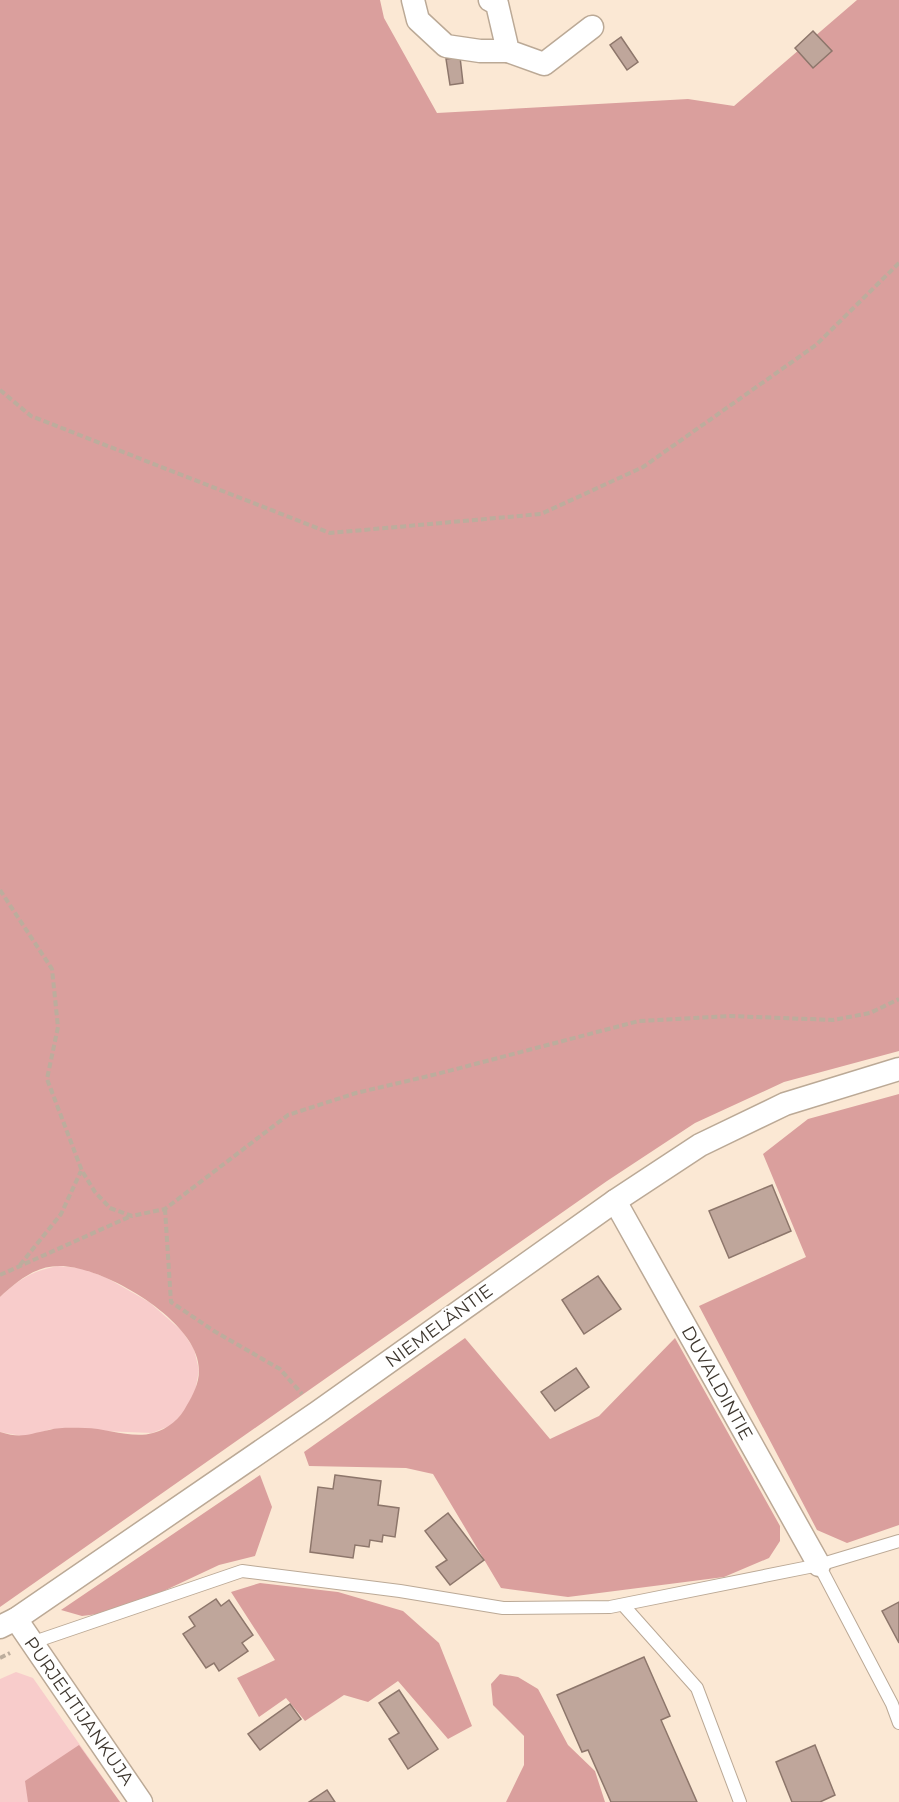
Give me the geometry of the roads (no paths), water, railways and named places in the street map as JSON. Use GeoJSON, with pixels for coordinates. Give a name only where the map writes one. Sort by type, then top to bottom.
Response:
{"type":"FeatureCollection","features":[{"type":"Feature","properties":{"kind":"street"},"geometry":{"type":"LineString","coordinates":[[413,0],[418,20],[446,46],[480,51],[508,51],[544,64],[592,27]]}},
{"type":"Feature","properties":{"kind":"street"},"geometry":{"type":"LineString","coordinates":[[490,0],[497,4],[508,51]]}},
{"type":"Feature","properties":{"kind":"street","name":"NIEMELÄNTIE"},"geometry":{"type":"LineString","coordinates":[[8,1623],[318,1412],[615,1201],[700,1145],[785,1104],[899,1069]]}},
{"type":"Feature","properties":{"kind":"street","name":"DUVALDINTIE"},"geometry":{"type":"LineString","coordinates":[[615,1201],[819,1565]]}},
{"type":"Feature","properties":{"kind":"street","name":"PURJEHTIJANKUJA"},"geometry":{"type":"LineString","coordinates":[[8,1623],[32,1643],[141,1802]]}},
{"type":"Feature","properties":{"kind":"lane"},"geometry":{"type":"LineString","coordinates":[[32,1643],[242,1571],[400,1591],[503,1608],[624,1606],[819,1565],[899,1541]]}},
{"type":"Feature","properties":{"kind":"lane"},"geometry":{"type":"LineString","coordinates":[[819,1565],[892,1704],[899,1723]]}},
{"type":"Feature","properties":{"kind":"lane"},"geometry":{"type":"LineString","coordinates":[[624,1606],[697,1688],[740,1802]]}}]}
